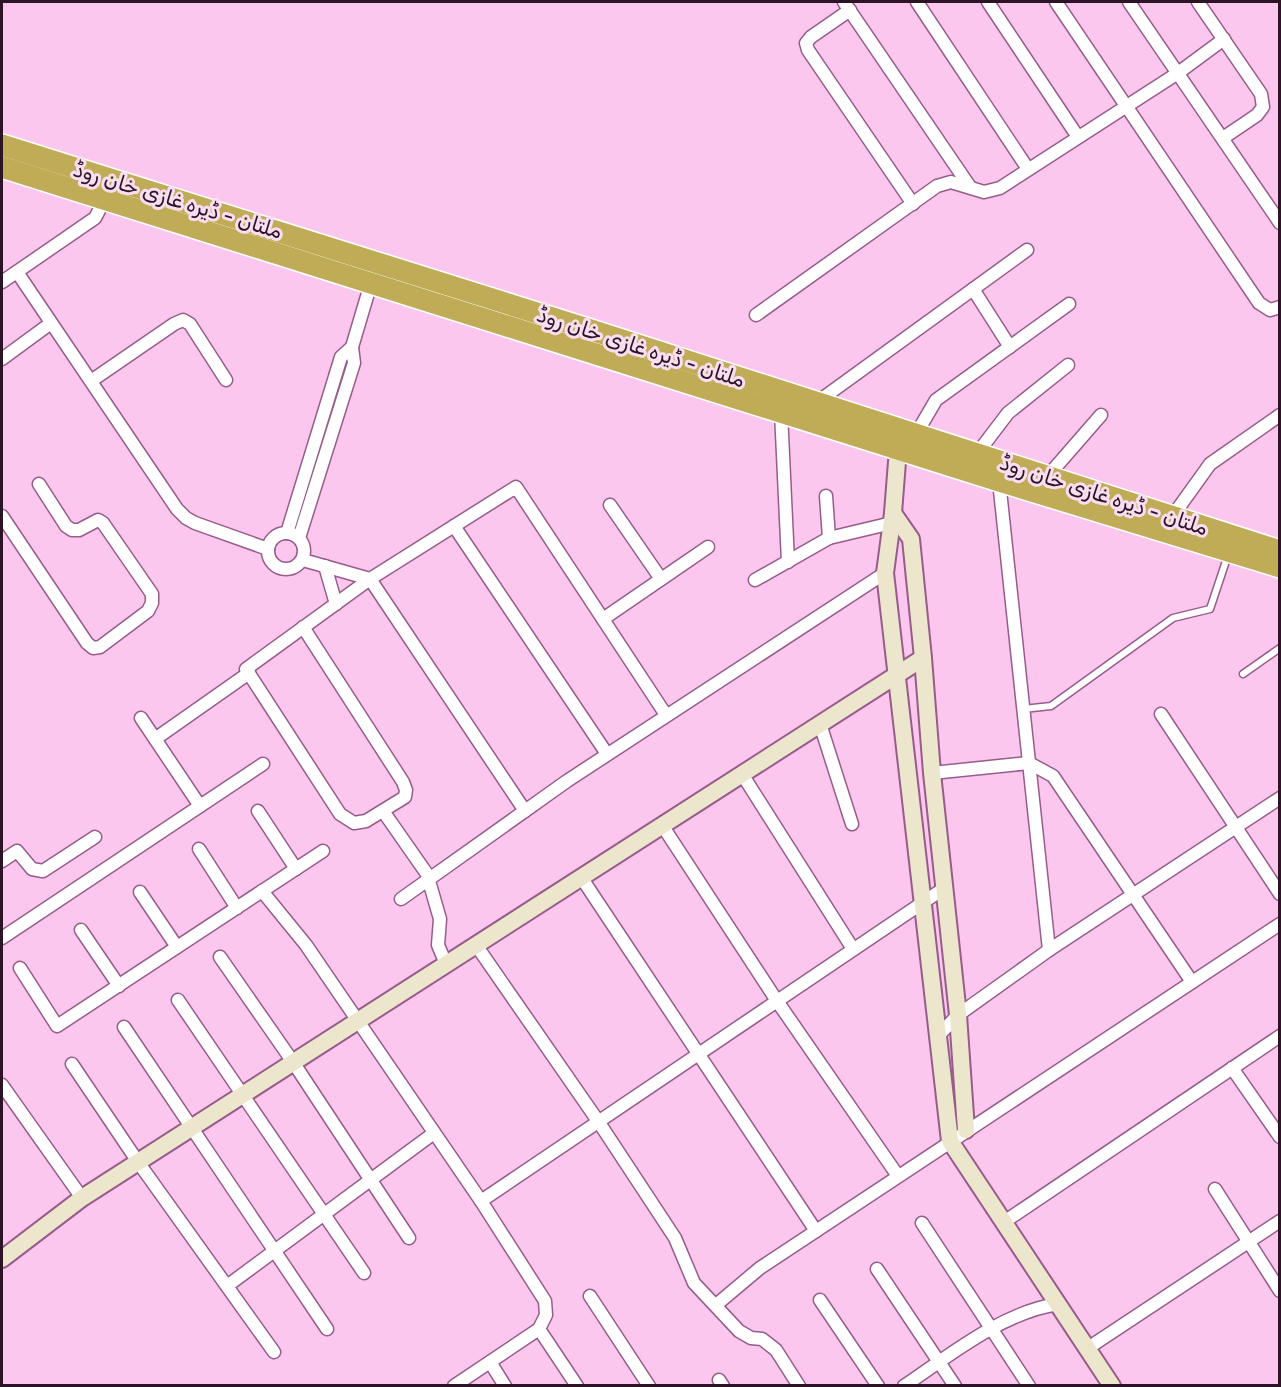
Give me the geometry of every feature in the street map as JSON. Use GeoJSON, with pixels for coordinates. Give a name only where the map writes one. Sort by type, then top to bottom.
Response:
{"type":"FeatureCollection","features":[{"type":"Feature","properties":{"kind":"highway","name":"ملتان - ڈیرہ غازی خان روڈ"},"geometry":{"type":"LineString","coordinates":[[2,145],[469,302],[781,412],[1280,567]]}},
{"type":"Feature","properties":{"kind":"highway","name":"ملتان - ڈیرہ غازی خان روڈ"},"geometry":{"type":"LineString","coordinates":[[4,172],[105,199],[371,283],[469,302],[816,403],[1280,551]]}},
{"type":"Feature","properties":{"kind":"street"},"geometry":{"type":"LineString","coordinates":[[988,2],[1078,137]]}},
{"type":"Feature","properties":{"kind":"street"},"geometry":{"type":"LineString","coordinates":[[1056,2],[1259,303],[1270,310],[1280,308]]}},
{"type":"Feature","properties":{"kind":"street"},"geometry":{"type":"LineString","coordinates":[[1130,2],[1280,223]]}},
{"type":"Feature","properties":{"kind":"street"},"geometry":{"type":"LineString","coordinates":[[1198,2],[1261,94],[1263,107],[1257,115],[1223,138]]}},
{"type":"Feature","properties":{"kind":"street"},"geometry":{"type":"LineString","coordinates":[[921,3],[1028,170]]}},
{"type":"Feature","properties":{"kind":"street"},"geometry":{"type":"LineString","coordinates":[[913,204],[808,50],[806,43],[847,6],[970,187]]}},
{"type":"Feature","properties":{"kind":"street"},"geometry":{"type":"LineString","coordinates":[[756,315],[938,186],[951,182],[984,192],[1000,188],[1178,73],[1224,39]]}},
{"type":"Feature","properties":{"kind":"street"},"geometry":{"type":"LineString","coordinates":[[2,282],[95,218],[105,199]]}},
{"type":"Feature","properties":{"kind":"street"},"geometry":{"type":"LineString","coordinates":[[816,403],[1027,250]]}},
{"type":"Feature","properties":{"kind":"street"},"geometry":{"type":"LineString","coordinates":[[17,272],[177,509],[186,518],[268,549]]}},
{"type":"Feature","properties":{"kind":"street"},"geometry":{"type":"LineString","coordinates":[[293,536],[341,357],[352,347],[371,283]]}},
{"type":"Feature","properties":{"kind":"street"},"geometry":{"type":"LineString","coordinates":[[973,289],[1010,346]]}},
{"type":"Feature","properties":{"kind":"street"},"geometry":{"type":"LineString","coordinates":[[915,436],[936,400],[1069,304]]}},
{"type":"Feature","properties":{"kind":"street"},"geometry":{"type":"LineString","coordinates":[[91,381],[183,320],[190,324],[226,380]]}},
{"type":"Feature","properties":{"kind":"street"},"geometry":{"type":"LineString","coordinates":[[2,359],[51,323]]}},
{"type":"Feature","properties":{"kind":"street"},"geometry":{"type":"LineString","coordinates":[[976,455],[1008,413],[1068,365]]}},
{"type":"Feature","properties":{"kind":"street"},"geometry":{"type":"LineString","coordinates":[[781,412],[788,562]]}},
{"type":"Feature","properties":{"kind":"street"},"geometry":{"type":"LineString","coordinates":[[1047,477],[1101,415]]}},
{"type":"Feature","properties":{"kind":"street"},"geometry":{"type":"LineString","coordinates":[[1172,517],[1210,464],[1280,415]]}},
{"type":"Feature","properties":{"kind":"street"},"geometry":{"type":"LineString","coordinates":[[898,449],[893,518],[885,573],[950,1141],[1112,1386]]}},
{"type":"Feature","properties":{"kind":"street"},"geometry":{"type":"LineString","coordinates":[[999,481],[1049,950]]}},
{"type":"Feature","properties":{"kind":"street"},"geometry":{"type":"LineString","coordinates":[[2,516],[87,643],[93,648],[100,647],[148,611],[152,603],[152,594],[103,523],[98,520],[79,530],[72,530],[66,526],[39,484]]}},
{"type":"Feature","properties":{"kind":"street"},"geometry":{"type":"LineString","coordinates":[[303,627],[406,790],[405,797],[366,821],[354,823],[340,814],[246,669],[303,627],[370,579],[516,487],[666,715]]}},
{"type":"Feature","properties":{"kind":"street"},"geometry":{"type":"LineString","coordinates":[[826,496],[829,538]]}},
{"type":"Feature","properties":{"kind":"street"},"geometry":{"type":"LineString","coordinates":[[610,505],[661,579]]}},
{"type":"Feature","properties":{"kind":"street"},"geometry":{"type":"LineString","coordinates":[[755,580],[829,538],[893,518]]}},
{"type":"Feature","properties":{"kind":"street"},"geometry":{"type":"LineString","coordinates":[[893,518],[910,539],[943,889],[958,1015],[966,1130]]}},
{"type":"Feature","properties":{"kind":"street"},"geometry":{"type":"LineString","coordinates":[[454,526],[607,754]]}},
{"type":"Feature","properties":{"kind":"street"},"geometry":{"type":"LineString","coordinates":[[293,536],[303,544],[305,552],[303,560],[292,569],[285,570],[272,563],[268,556],[268,549],[274,537],[293,536]]}},
{"type":"Feature","properties":{"kind":"street"},"geometry":{"type":"LineString","coordinates":[[603,619],[708,547]]}},
{"type":"Feature","properties":{"kind":"street"},"geometry":{"type":"LineString","coordinates":[[303,560],[370,579],[525,811]]}},
{"type":"Feature","properties":{"kind":"street"},"geometry":{"type":"LineString","coordinates":[[325,566],[336,604]]}},
{"type":"Feature","properties":{"kind":"street"},"geometry":{"type":"LineString","coordinates":[[401,899],[607,754],[885,573]]}},
{"type":"Feature","properties":{"kind":"street"},"geometry":{"type":"LineString","coordinates":[[2,1259],[82,1198],[923,658]]}},
{"type":"Feature","properties":{"kind":"street"},"geometry":{"type":"LineString","coordinates":[[155,739],[249,673]]}},
{"type":"Feature","properties":{"kind":"street"},"geometry":{"type":"LineString","coordinates":[[1161,714],[1280,894]]}},
{"type":"Feature","properties":{"kind":"street"},"geometry":{"type":"LineString","coordinates":[[141,718],[200,806]]}},
{"type":"Feature","properties":{"kind":"street"},"geometry":{"type":"LineString","coordinates":[[820,724],[852,824]]}},
{"type":"Feature","properties":{"kind":"street"},"geometry":{"type":"LineString","coordinates":[[932,773],[1029,763],[1053,776],[1192,982]]}},
{"type":"Feature","properties":{"kind":"street"},"geometry":{"type":"LineString","coordinates":[[2,938],[263,764]]}},
{"type":"Feature","properties":{"kind":"street"},"geometry":{"type":"LineString","coordinates":[[742,774],[853,950]]}},
{"type":"Feature","properties":{"kind":"street"},"geometry":{"type":"LineString","coordinates":[[937,1037],[958,1015],[1049,950],[1280,798]]}},
{"type":"Feature","properties":{"kind":"street"},"geometry":{"type":"LineString","coordinates":[[258,811],[296,869]]}},
{"type":"Feature","properties":{"kind":"street"},"geometry":{"type":"LineString","coordinates":[[383,811],[427,874],[440,919],[438,945],[446,964]]}},
{"type":"Feature","properties":{"kind":"street"},"geometry":{"type":"LineString","coordinates":[[662,825],[777,1001],[898,1176]]}},
{"type":"Feature","properties":{"kind":"street"},"geometry":{"type":"LineString","coordinates":[[2,861],[18,851],[32,869],[43,871],[95,837]]}},
{"type":"Feature","properties":{"kind":"street"},"geometry":{"type":"LineString","coordinates":[[199,849],[237,908]]}},
{"type":"Feature","properties":{"kind":"street"},"geometry":{"type":"LineString","coordinates":[[20,968],[57,1026],[323,851]]}},
{"type":"Feature","properties":{"kind":"street"},"geometry":{"type":"LineString","coordinates":[[581,878],[816,1231]]}},
{"type":"Feature","properties":{"kind":"street"},"geometry":{"type":"LineString","coordinates":[[481,1201],[943,889]]}},
{"type":"Feature","properties":{"kind":"street"},"geometry":{"type":"LineString","coordinates":[[262,891],[306,945],[481,1201],[545,1301],[546,1315],[539,1329],[454,1386]]}},
{"type":"Feature","properties":{"kind":"street"},"geometry":{"type":"LineString","coordinates":[[140,892],[177,947]]}},
{"type":"Feature","properties":{"kind":"street"},"geometry":{"type":"LineString","coordinates":[[716,1305],[760,1268],[1280,924]]}},
{"type":"Feature","properties":{"kind":"street"},"geometry":{"type":"LineString","coordinates":[[81,930],[119,986]]}},
{"type":"Feature","properties":{"kind":"street"},"geometry":{"type":"LineString","coordinates":[[476,945],[598,1121],[675,1238],[694,1282],[739,1331],[751,1338],[762,1339],[776,1350],[799,1386]]}},
{"type":"Feature","properties":{"kind":"street"},"geometry":{"type":"LineString","coordinates":[[220,957],[293,1062],[409,1238]]}},
{"type":"Feature","properties":{"kind":"street"},"geometry":{"type":"LineString","coordinates":[[178,1000],[364,1273]]}},
{"type":"Feature","properties":{"kind":"street"},"geometry":{"type":"LineString","coordinates":[[124,1027],[327,1329]]}},
{"type":"Feature","properties":{"kind":"street"},"geometry":{"type":"LineString","coordinates":[[1004,1222],[1280,1036]]}},
{"type":"Feature","properties":{"kind":"street"},"geometry":{"type":"LineString","coordinates":[[72,1064],[138,1162],[274,1352]]}},
{"type":"Feature","properties":{"kind":"street"},"geometry":{"type":"LineString","coordinates":[[1232,1068],[1280,1137]]}},
{"type":"Feature","properties":{"kind":"street"},"geometry":{"type":"LineString","coordinates":[[2,1085],[82,1198]]}},
{"type":"Feature","properties":{"kind":"street"},"geometry":{"type":"LineString","coordinates":[[227,1286],[434,1133]]}},
{"type":"Feature","properties":{"kind":"street"},"geometry":{"type":"LineString","coordinates":[[1215,1189],[1247,1243],[1280,1291]]}},
{"type":"Feature","properties":{"kind":"street"},"geometry":{"type":"LineString","coordinates":[[1088,1348],[1280,1221]]}},
{"type":"Feature","properties":{"kind":"street"},"geometry":{"type":"LineString","coordinates":[[922,1223],[1029,1386]]}},
{"type":"Feature","properties":{"kind":"street"},"geometry":{"type":"LineString","coordinates":[[877,1269],[955,1386]]}},
{"type":"Feature","properties":{"kind":"street"},"geometry":{"type":"LineString","coordinates":[[590,1296],[649,1386]]}},
{"type":"Feature","properties":{"kind":"street"},"geometry":{"type":"LineString","coordinates":[[820,1300],[878,1386]]}},
{"type":"Feature","properties":{"kind":"street"},"geometry":{"type":"LineString","coordinates":[[904,1386],[993,1329],[1040,1307],[1058,1304]]}},
{"type":"Feature","properties":{"kind":"street"},"geometry":{"type":"LineString","coordinates":[[539,1329],[578,1386]]}},
{"type":"Feature","properties":{"kind":"street"},"geometry":{"type":"LineString","coordinates":[[490,1362],[505,1386]]}},
{"type":"Feature","properties":{"kind":"lane"},"geometry":{"type":"LineString","coordinates":[[1023,709],[1051,706],[1173,618],[1210,609],[1229,551]]}},
{"type":"Feature","properties":{"kind":"lane"},"geometry":{"type":"LineString","coordinates":[[1243,674],[1280,648]]}}]}
